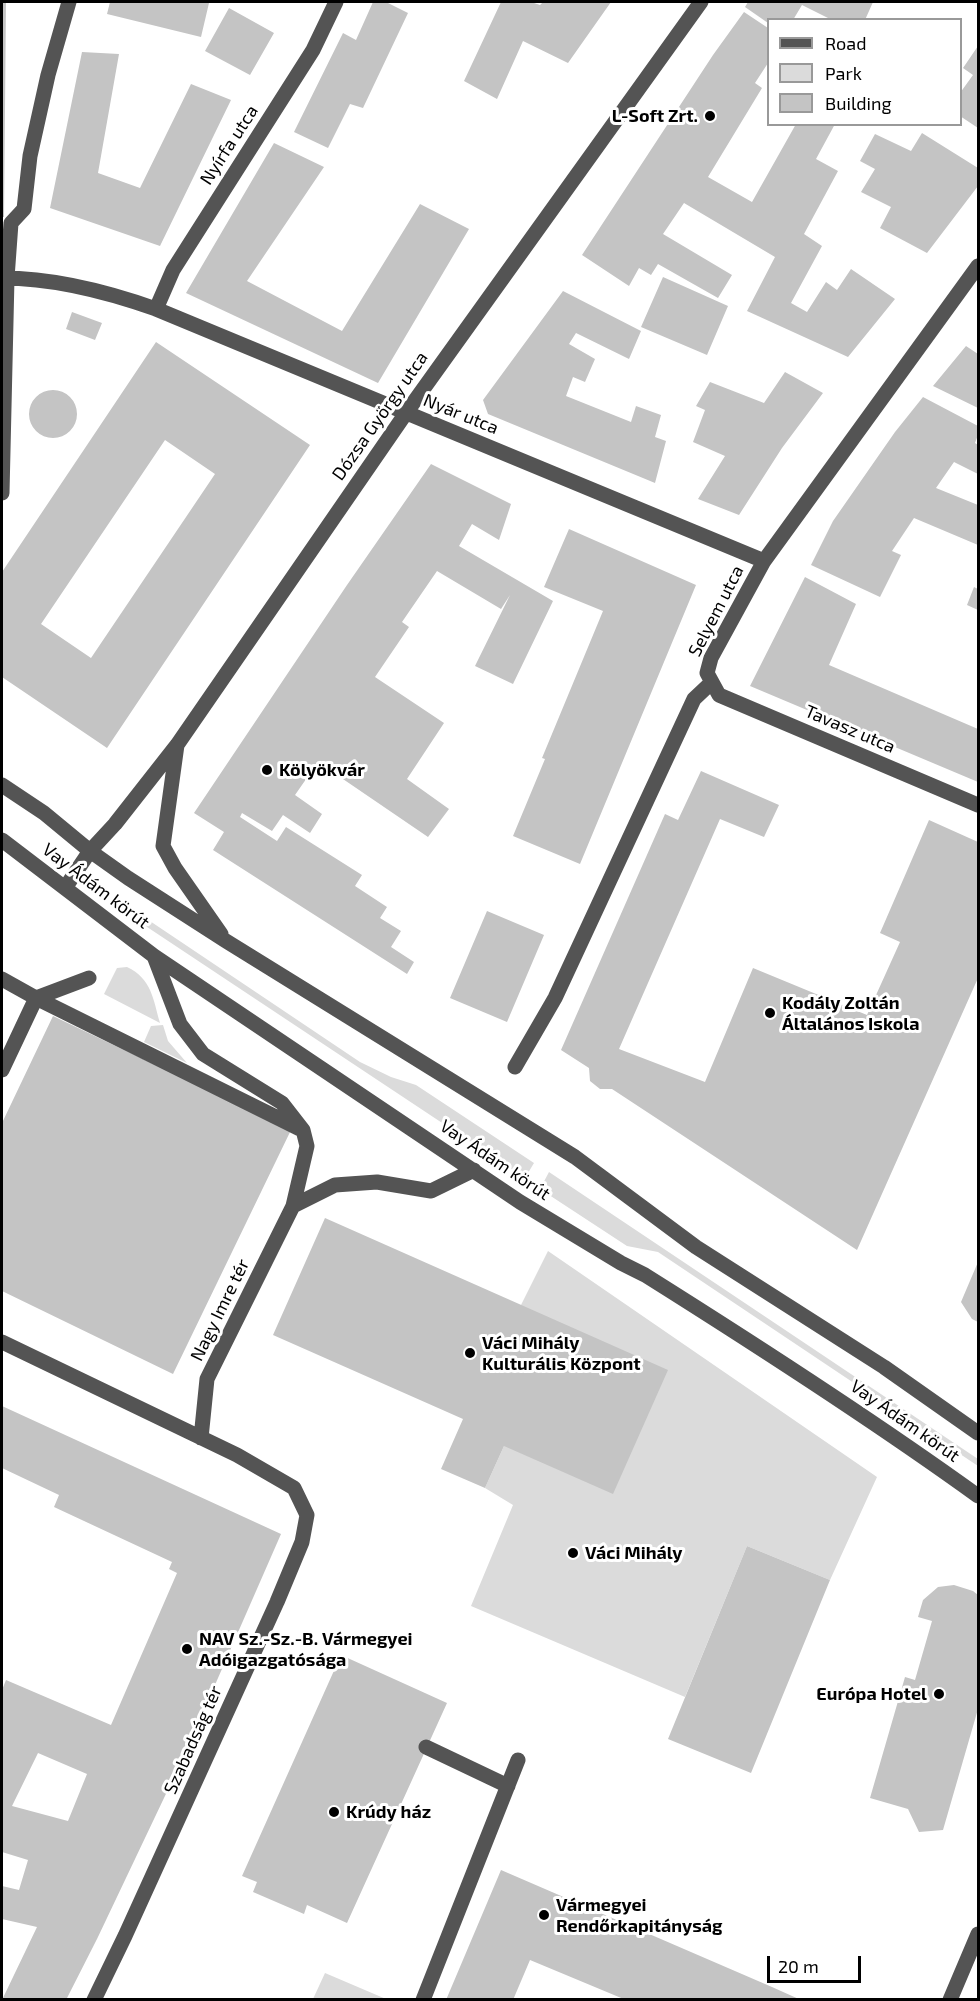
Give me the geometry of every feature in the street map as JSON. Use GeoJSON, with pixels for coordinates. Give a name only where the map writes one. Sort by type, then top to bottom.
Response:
{"type":"FeatureCollection","features":[{"type":"Feature","properties":{"kind":"street"},"geometry":{"type":"LineString","coordinates":[[2,493],[4,278],[11,223],[24,209],[30,156],[48,75],[69,2]]}},
{"type":"Feature","properties":{"kind":"street","name":"Nyírfa utca"},"geometry":{"type":"LineString","coordinates":[[156,309],[173,270],[313,50],[336,2]]}},
{"type":"Feature","properties":{"kind":"street","name":"Dózsa György utca"},"geometry":{"type":"LineString","coordinates":[[65,888],[90,851],[115,824],[177,745],[406,413],[701,2]]}},
{"type":"Feature","properties":{"kind":"street","name":"Selyem utca"},"geometry":{"type":"LineString","coordinates":[[515,1067],[555,998],[694,699],[711,683],[707,673],[711,658],[764,561],[978,266]]}},
{"type":"Feature","properties":{"kind":"street","name":"Nyár utca"},"geometry":{"type":"LineString","coordinates":[[4,278],[39,279],[134,301],[156,309],[764,561]]}},
{"type":"Feature","properties":{"kind":"street","name":"Tavasz utca"},"geometry":{"type":"LineString","coordinates":[[711,683],[719,695],[978,805]]}},
{"type":"Feature","properties":{"kind":"street"},"geometry":{"type":"LineString","coordinates":[[177,745],[164,846],[175,868],[226,941]]}},
{"type":"Feature","properties":{"kind":"street","name":"Vay Ádám körút"},"geometry":{"type":"LineString","coordinates":[[2,784],[44,813],[90,851],[226,941],[575,1157],[696,1247],[884,1367],[978,1433]]}},
{"type":"Feature","properties":{"kind":"street","name":"Vay Ádám körút"},"geometry":{"type":"LineString","coordinates":[[2,840],[154,956],[520,1202],[645,1275],[807,1378],[903,1442],[978,1496]]}},
{"type":"Feature","properties":{"kind":"street"},"geometry":{"type":"LineString","coordinates":[[154,956],[180,1024],[203,1054],[282,1103],[303,1130]]}},
{"type":"Feature","properties":{"kind":"street"},"geometry":{"type":"LineString","coordinates":[[2,1070],[36,998],[89,978]]}},
{"type":"Feature","properties":{"kind":"street"},"geometry":{"type":"LineString","coordinates":[[2,979],[303,1130]]}},
{"type":"Feature","properties":{"kind":"street","name":"Nagy Imre tér"},"geometry":{"type":"LineString","coordinates":[[201,1438],[207,1379],[293,1206],[307,1146],[303,1130]]}},
{"type":"Feature","properties":{"kind":"street"},"geometry":{"type":"LineString","coordinates":[[293,1206],[335,1185],[378,1182],[431,1191],[474,1170]]}},
{"type":"Feature","properties":{"kind":"street","name":"Szabadság tér"},"geometry":{"type":"LineString","coordinates":[[2,1342],[237,1455],[294,1488],[307,1515],[302,1542],[94,2000]]}},
{"type":"Feature","properties":{"kind":"street"},"geometry":{"type":"LineString","coordinates":[[426,1747],[508,1786]]}},
{"type":"Feature","properties":{"kind":"street"},"geometry":{"type":"LineString","coordinates":[[423,2000],[518,1760]]}},
{"type":"Feature","properties":{"kind":"street"},"geometry":{"type":"LineString","coordinates":[[950,2000],[978,1934]]}},
{"type":"Feature","properties":{"kind":"green space"},"geometry":{"type":"Polygon","coordinates":[[[132,909],[360,1062],[391,1077],[416,1085],[534,1163],[525,1178],[129,915],[127,912],[132,909]]]}},
{"type":"Feature","properties":{"kind":"green space"},"geometry":{"type":"Polygon","coordinates":[[[127,967],[142,977],[147,984],[160,1023],[104,994],[117,968],[127,967]]]}},
{"type":"Feature","properties":{"kind":"green space"},"geometry":{"type":"Polygon","coordinates":[[[163,1025],[168,1041],[187,1063],[144,1042],[151,1026],[163,1025]]]}},
{"type":"Feature","properties":{"kind":"green space"},"geometry":{"type":"Polygon","coordinates":[[[549,1172],[978,1459],[978,1466],[658,1252],[627,1246],[540,1189],[549,1172]]]}},
{"type":"Feature","properties":{"kind":"green space"},"geometry":{"type":"Polygon","coordinates":[[[548,1251],[877,1477],[830,1580],[747,1546],[685,1697],[471,1606],[513,1505],[485,1488],[504,1446],[521,1305],[548,1251]]]}},
{"type":"Feature","properties":{"kind":"green space"},"geometry":{"type":"Polygon","coordinates":[[[325,1973],[386,1999],[313,1999],[325,1973]]]}},
{"type":"Feature","properties":{"kind":"building"},"geometry":{"type":"Polygon","coordinates":[[[2,2],[6,2],[4,217],[2,217],[2,2]]]}},
{"type":"Feature","properties":{"kind":"building"},"geometry":{"type":"Polygon","coordinates":[[[110,2],[209,3],[201,37],[107,14],[110,2]]]}},
{"type":"Feature","properties":{"kind":"building"},"geometry":{"type":"Polygon","coordinates":[[[373,2],[386,2],[408,13],[363,108],[350,104],[328,148],[294,132],[343,33],[356,40],[373,2]]]}},
{"type":"Feature","properties":{"kind":"building"},"geometry":{"type":"Polygon","coordinates":[[[501,2],[531,2],[540,5],[543,2],[611,2],[568,63],[523,41],[497,99],[464,81],[501,2]]]}},
{"type":"Feature","properties":{"kind":"building"},"geometry":{"type":"Polygon","coordinates":[[[748,2],[873,2],[866,18],[828,18],[802,5],[794,18],[767,18],[767,22],[745,7],[748,2]]]}},
{"type":"Feature","properties":{"kind":"building"},"geometry":{"type":"Polygon","coordinates":[[[229,8],[274,33],[250,75],[205,51],[229,8]]]}},
{"type":"Feature","properties":{"kind":"building"},"geometry":{"type":"Polygon","coordinates":[[[744,12],[767,27],[767,65],[755,83],[762,88],[708,177],[752,202],[795,126],[834,126],[816,159],[838,171],[804,234],[822,246],[791,303],[807,312],[826,282],[837,290],[851,269],[895,299],[848,357],[747,311],[775,257],[684,203],[663,234],[732,275],[718,298],[658,264],[651,275],[639,268],[629,286],[582,255],[713,55],[744,12]]]}},
{"type":"Feature","properties":{"kind":"building"},"geometry":{"type":"Polygon","coordinates":[[[978,46],[978,128],[962,117],[962,90],[973,75],[963,68],[978,46]]]}},
{"type":"Feature","properties":{"kind":"building"},"geometry":{"type":"Polygon","coordinates":[[[82,52],[119,54],[98,173],[140,188],[191,84],[231,100],[160,246],[50,208],[82,52]]]}},
{"type":"Feature","properties":{"kind":"building"},"geometry":{"type":"Polygon","coordinates":[[[922,133],[978,168],[978,186],[927,253],[880,228],[891,207],[861,192],[875,169],[860,161],[875,134],[911,151],[922,133]]]}},
{"type":"Feature","properties":{"kind":"building"},"geometry":{"type":"Polygon","coordinates":[[[274,143],[324,167],[247,281],[342,331],[420,204],[469,229],[378,383],[186,293],[274,143]]]}},
{"type":"Feature","properties":{"kind":"building"},"geometry":{"type":"Polygon","coordinates":[[[663,277],[728,306],[707,355],[641,327],[663,277]]]}},
{"type":"Feature","properties":{"kind":"building"},"geometry":{"type":"Polygon","coordinates":[[[563,291],[641,331],[629,359],[576,333],[569,344],[595,359],[585,382],[573,377],[566,396],[631,422],[636,406],[661,415],[655,437],[666,441],[655,483],[488,414],[483,400],[563,291]]]}},
{"type":"Feature","properties":{"kind":"building"},"geometry":{"type":"Polygon","coordinates":[[[72,312],[102,323],[95,340],[66,329],[72,312]]]}},
{"type":"Feature","properties":{"kind":"building"},"geometry":{"type":"Polygon","coordinates":[[[156,342],[310,445],[107,748],[2,677],[2,572],[156,342]],[[165,440],[41,624],[91,658],[215,474],[165,440]]]}},
{"type":"Feature","properties":{"kind":"building"},"geometry":{"type":"Polygon","coordinates":[[[966,346],[978,354],[978,408],[933,386],[966,346]]]}},
{"type":"Feature","properties":{"kind":"building"},"geometry":{"type":"Polygon","coordinates":[[[785,372],[823,393],[782,448],[739,515],[698,499],[725,456],[693,442],[705,410],[696,406],[710,382],[764,403],[785,372]]]}},
{"type":"Feature","properties":{"kind":"building"},"geometry":{"type":"Polygon","coordinates":[[[48,390],[58,390],[70,397],[77,409],[77,419],[70,431],[58,438],[48,438],[33,427],[29,419],[29,409],[40,394],[48,390]]]}},
{"type":"Feature","properties":{"kind":"building"},"geometry":{"type":"Polygon","coordinates":[[[923,397],[978,426],[975,443],[978,445],[978,474],[954,462],[936,488],[978,505],[978,545],[914,518],[892,551],[901,555],[880,597],[811,565],[833,521],[895,432],[923,397]]]}},
{"type":"Feature","properties":{"kind":"building"},"geometry":{"type":"Polygon","coordinates":[[[431,464],[511,504],[499,540],[472,524],[459,546],[553,601],[513,684],[475,666],[510,595],[501,609],[437,571],[402,622],[409,627],[375,677],[444,723],[407,779],[449,809],[428,837],[318,762],[295,795],[322,814],[310,833],[283,815],[272,831],[242,813],[240,817],[277,841],[286,827],[362,875],[355,886],[387,907],[380,918],[401,931],[391,947],[414,962],[407,974],[213,850],[224,832],[194,813],[431,464]]]}},
{"type":"Feature","properties":{"kind":"building"},"geometry":{"type":"Polygon","coordinates":[[[569,529],[696,585],[580,864],[513,836],[545,759],[542,758],[603,611],[544,587],[569,529]]]}},
{"type":"Feature","properties":{"kind":"building"},"geometry":{"type":"Polygon","coordinates":[[[805,577],[856,604],[829,665],[978,729],[978,782],[750,686],[805,577]]]}},
{"type":"Feature","properties":{"kind":"building"},"geometry":{"type":"Polygon","coordinates":[[[974,587],[978,589],[978,610],[967,605],[974,587]]]}},
{"type":"Feature","properties":{"kind":"building"},"geometry":{"type":"Polygon","coordinates":[[[701,771],[779,805],[764,837],[720,819],[619,1049],[705,1082],[753,968],[867,1015],[900,942],[880,933],[929,820],[978,842],[978,978],[857,1250],[612,1089],[600,1089],[590,1081],[589,1068],[561,1050],[665,814],[678,820],[701,771]]]}},
{"type":"Feature","properties":{"kind":"building"},"geometry":{"type":"Polygon","coordinates":[[[487,911],[544,935],[507,1022],[450,998],[487,911]]]}},
{"type":"Feature","properties":{"kind":"building"},"geometry":{"type":"Polygon","coordinates":[[[53,1016],[291,1130],[173,1374],[2,1291],[2,1123],[53,1016]]]}},
{"type":"Feature","properties":{"kind":"building","name":"Váci Mihály Kulturális Központ"},"geometry":{"type":"Polygon","coordinates":[[[325,1218],[668,1370],[613,1494],[504,1446],[485,1488],[441,1469],[463,1419],[273,1335],[325,1218]]]}},
{"type":"Feature","properties":{"kind":"building"},"geometry":{"type":"Polygon","coordinates":[[[978,1262],[978,1322],[972,1319],[961,1302],[978,1262]]]}},
{"type":"Feature","properties":{"kind":"building"},"geometry":{"type":"Polygon","coordinates":[[[2,1406],[281,1534],[183,1758],[66,2000],[2,2000],[37,1927],[2,1919],[2,1886],[19,1890],[28,1860],[2,1852],[2,1690],[6,1680],[111,1725],[177,1573],[169,1569],[172,1562],[54,1507],[59,1495],[2,1468],[2,1406]],[[38,1753],[12,1806],[68,1821],[87,1774],[38,1753]]]}},
{"type":"Feature","properties":{"kind":"building"},"geometry":{"type":"Polygon","coordinates":[[[747,1546],[830,1580],[751,1773],[668,1739],[747,1546]]]}},
{"type":"Feature","properties":{"kind":"building","name":"Európa Hotel"},"geometry":{"type":"Polygon","coordinates":[[[954,1585],[978,1595],[978,1709],[943,1830],[919,1832],[908,1809],[870,1798],[905,1677],[915,1680],[932,1621],[918,1617],[923,1600],[938,1587],[954,1585]]]}},
{"type":"Feature","properties":{"kind":"building","name":"Krúdy ház"},"geometry":{"type":"Polygon","coordinates":[[[341,1655],[447,1703],[347,1923],[307,1905],[304,1914],[253,1892],[257,1882],[242,1876],[341,1655]]]}},
{"type":"Feature","properties":{"kind":"building","name":"Vármegyei Rendőrkapitányság"},"geometry":{"type":"Polygon","coordinates":[[[501,1870],[801,2000],[626,2000],[530,1960],[513,2000],[446,2000],[501,1870]]]}},
{"type":"Feature","properties":{"kind":"place","name":"L-Soft Zrt."},"geometry":{"type":"Point","coordinates":[710,116]}},
{"type":"Feature","properties":{"kind":"place","name":"Kölyökvár"},"geometry":{"type":"Point","coordinates":[267,770]}},
{"type":"Feature","properties":{"kind":"place","name":"Kodály Zoltán Általános Iskola"},"geometry":{"type":"Point","coordinates":[770,1013]}},
{"type":"Feature","properties":{"kind":"place","name":"Váci Mihály Kulturális Központ"},"geometry":{"type":"Point","coordinates":[470,1353]}},
{"type":"Feature","properties":{"kind":"place","name":"Váci Mihály"},"geometry":{"type":"Point","coordinates":[573,1553]}},
{"type":"Feature","properties":{"kind":"place","name":"NAV Sz.-Sz.-B. Vármegyei Adóigazgatósága"},"geometry":{"type":"Point","coordinates":[187,1649]}},
{"type":"Feature","properties":{"kind":"place","name":"Európa Hotel"},"geometry":{"type":"Point","coordinates":[939,1694]}},
{"type":"Feature","properties":{"kind":"place","name":"Krúdy ház"},"geometry":{"type":"Point","coordinates":[334,1812]}},
{"type":"Feature","properties":{"kind":"place","name":"Vármegyei Rendőrkapitányság"},"geometry":{"type":"Point","coordinates":[544,1915]}}]}
